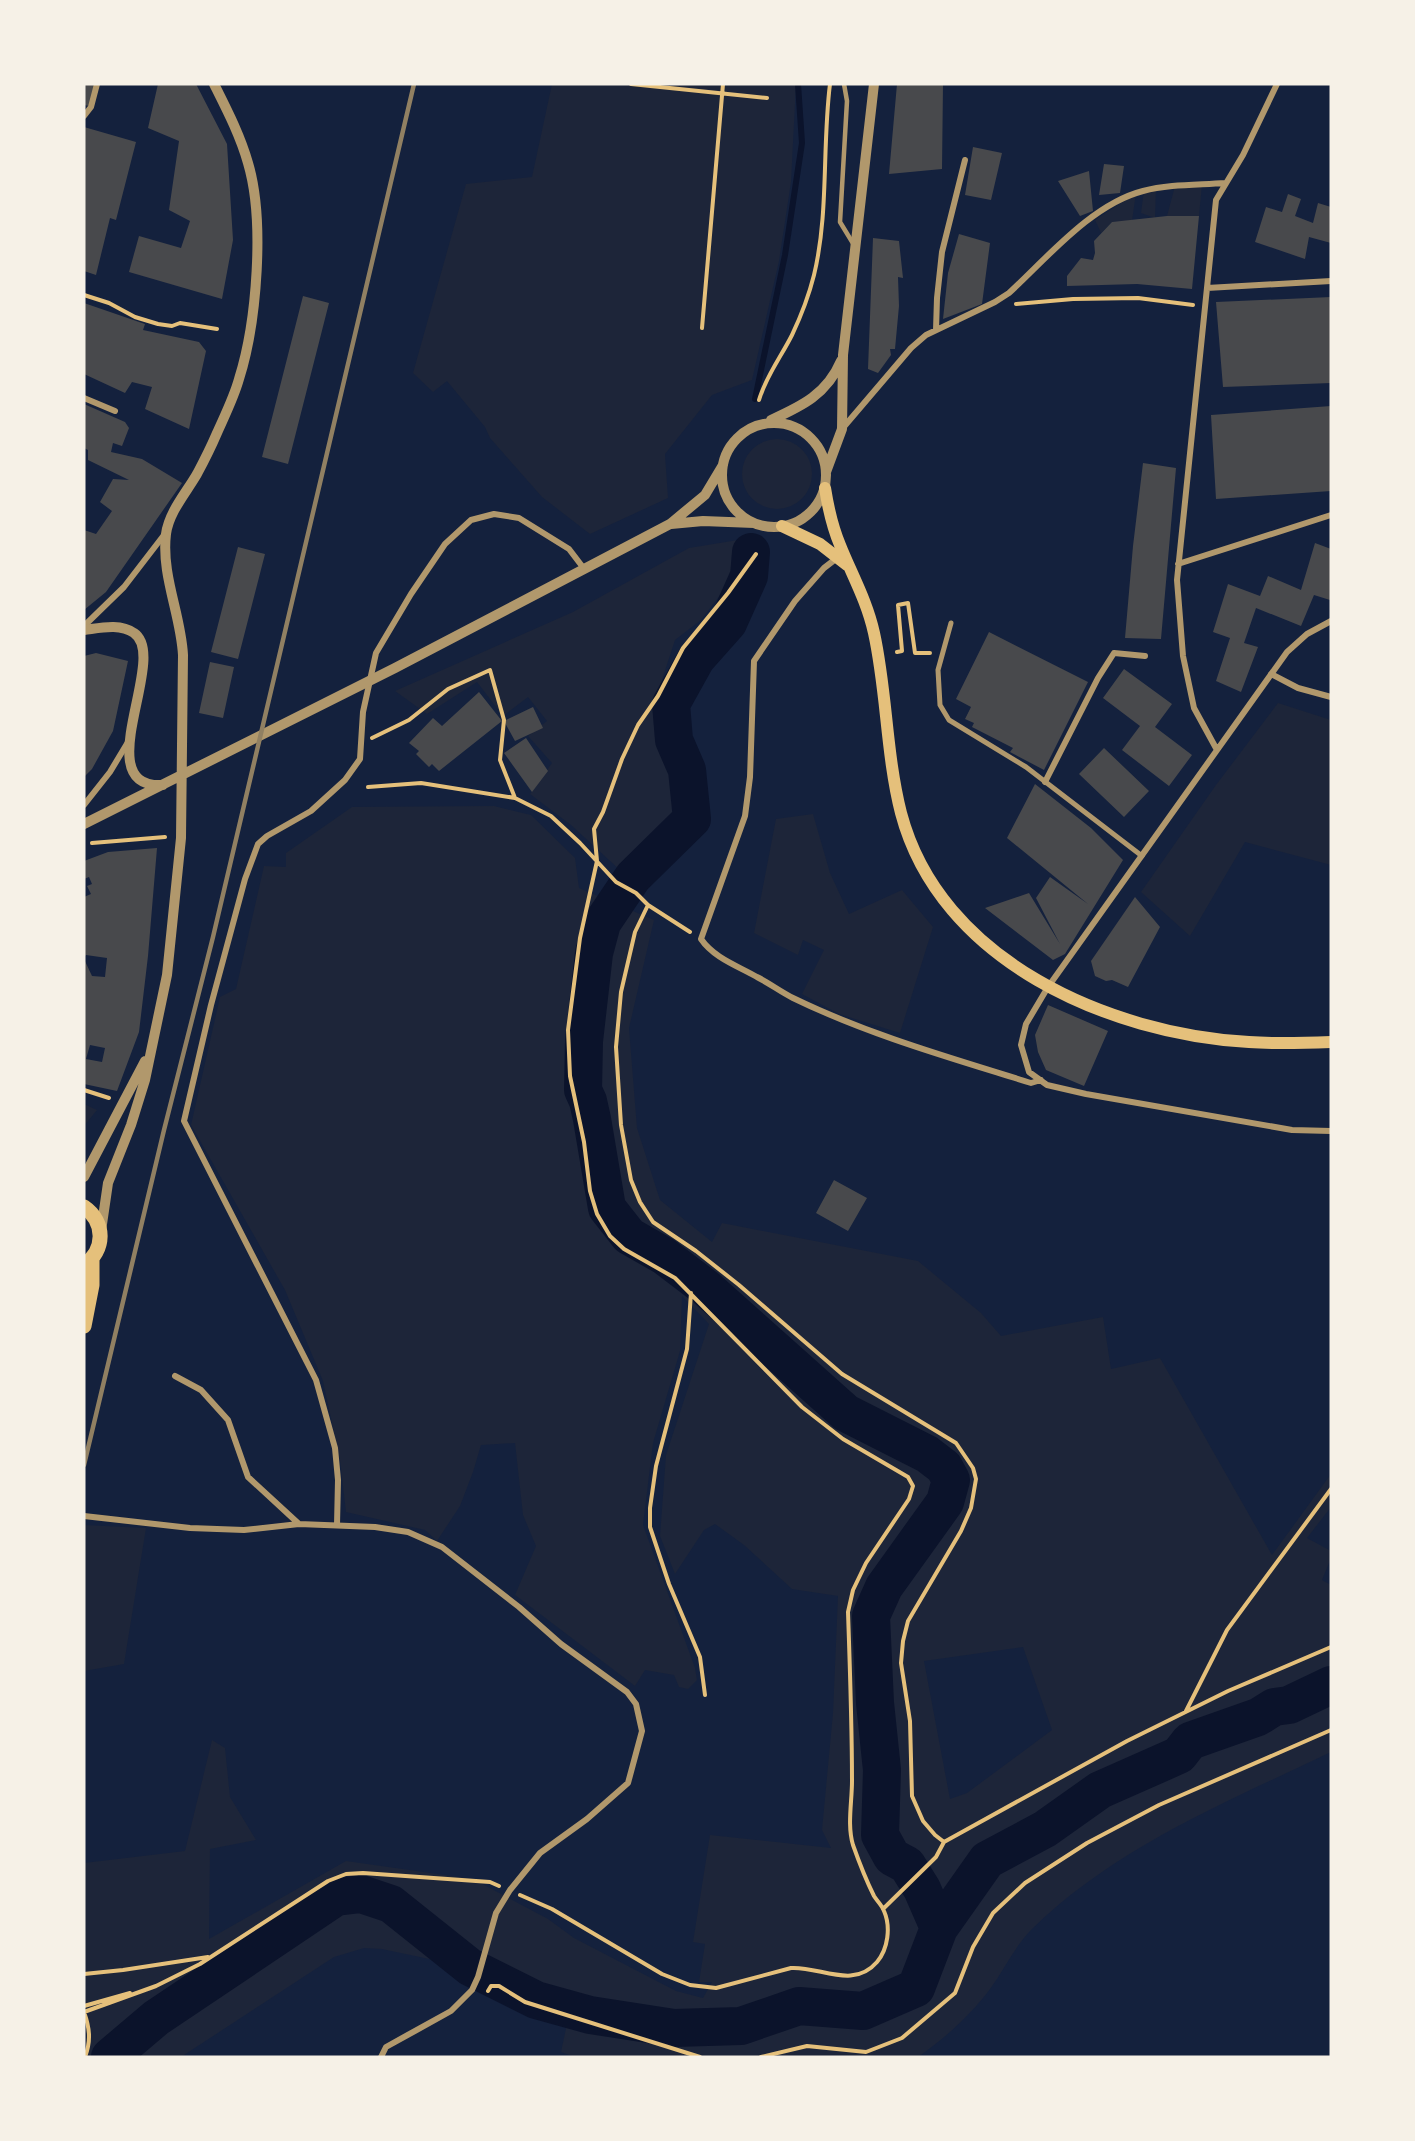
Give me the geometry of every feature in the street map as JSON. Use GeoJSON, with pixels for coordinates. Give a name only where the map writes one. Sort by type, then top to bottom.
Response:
{"type":"FeatureCollection","features":[{"type":"Feature","properties":{"kind":"main road"},"geometry":{"type":"LineString","coordinates":[[825,488],[831,520],[871,619],[902,813],[915,851],[935,889],[960,918],[1009,963],[1048,987],[1115,1015],[1168,1030],[1249,1042],[1331,1042]]}},
{"type":"Feature","properties":{"kind":"main road"},"geometry":{"type":"LineString","coordinates":[[782,526],[806,536],[837,557],[853,574]]}},
{"type":"Feature","properties":{"kind":"main road"},"geometry":{"type":"LineString","coordinates":[[84,1207],[93,1215],[100,1231],[100,1246],[88,1262],[92,1285],[84,1326]]}},
{"type":"Feature","properties":{"kind":"street"},"geometry":{"type":"LineString","coordinates":[[84,116],[91,107],[97,84]]}},
{"type":"Feature","properties":{"kind":"street"},"geometry":{"type":"LineString","coordinates":[[84,628],[124,587],[166,532],[173,513],[207,455],[239,379],[253,304],[257,222],[252,179],[241,140],[214,84]]}},
{"type":"Feature","properties":{"kind":"street"},"geometry":{"type":"LineString","coordinates":[[826,472],[842,429],[843,355],[874,84]]}},
{"type":"Feature","properties":{"kind":"street"},"geometry":{"type":"LineString","coordinates":[[1217,750],[1194,708],[1183,656],[1177,580],[1216,200],[1244,155],[1278,84]]}},
{"type":"Feature","properties":{"kind":"street"},"geometry":{"type":"LineString","coordinates":[[936,330],[942,252],[965,160]]}},
{"type":"Feature","properties":{"kind":"street"},"geometry":{"type":"LineString","coordinates":[[842,429],[911,348],[926,335],[1009,293],[1094,213],[1128,195],[1144,190],[1225,183]]}},
{"type":"Feature","properties":{"kind":"street"},"geometry":{"type":"LineString","coordinates":[[1208,288],[1331,281]]}},
{"type":"Feature","properties":{"kind":"street"},"geometry":{"type":"LineString","coordinates":[[84,824],[395,668],[670,524],[705,495],[737,438],[749,429],[799,406],[824,389],[835,375],[843,355]]}},
{"type":"Feature","properties":{"kind":"street"},"geometry":{"type":"LineString","coordinates":[[84,398],[115,411]]}},
{"type":"Feature","properties":{"kind":"street"},"geometry":{"type":"LineString","coordinates":[[670,524],[703,520],[782,526],[796,522],[809,513],[819,502],[825,488],[826,472],[823,457],[816,444],[806,434],[782,422],[764,424]]}},
{"type":"Feature","properties":{"kind":"street"},"geometry":{"type":"LineString","coordinates":[[723,465],[726,494],[739,512],[757,524]]}},
{"type":"Feature","properties":{"kind":"street"},"geometry":{"type":"LineString","coordinates":[[337,1525],[338,1480],[335,1448],[316,1380],[184,1121],[214,994],[245,879],[258,844],[267,836],[311,811],[345,780],[360,759],[363,712],[376,653],[411,594],[445,544],[471,520],[494,514],[519,518],[570,549],[585,570]]}},
{"type":"Feature","properties":{"kind":"street"},"geometry":{"type":"LineString","coordinates":[[1179,564],[1331,515]]}},
{"type":"Feature","properties":{"kind":"street"},"geometry":{"type":"LineString","coordinates":[[100,1231],[108,1184],[131,1125],[152,1048],[167,975],[181,838],[183,655],[180,627],[167,566],[166,532]]}},
{"type":"Feature","properties":{"kind":"street"},"geometry":{"type":"LineString","coordinates":[[837,557],[824,568],[795,601],[754,661],[750,777],[745,816],[701,939],[718,956],[792,997],[842,1019],[957,1060],[1031,1083],[1041,1080]]}},
{"type":"Feature","properties":{"kind":"street"},"geometry":{"type":"LineString","coordinates":[[1331,621],[1307,634],[1287,652],[1048,987],[1026,1023],[1021,1045],[1029,1072],[1047,1085],[1118,1100],[1292,1130],[1331,1131]]}},
{"type":"Feature","properties":{"kind":"street"},"geometry":{"type":"LineString","coordinates":[[951,623],[938,670],[940,705],[949,720],[1026,768],[1142,856]]}},
{"type":"Feature","properties":{"kind":"street"},"geometry":{"type":"LineString","coordinates":[[84,628],[116,627],[134,633],[140,639],[143,646],[142,669],[130,738],[130,761],[136,776],[147,783],[163,785]]}},
{"type":"Feature","properties":{"kind":"street"},"geometry":{"type":"LineString","coordinates":[[1045,782],[1098,678],[1114,653],[1145,656]]}},
{"type":"Feature","properties":{"kind":"street"},"geometry":{"type":"LineString","coordinates":[[1271,674],[1298,688],[1331,697]]}},
{"type":"Feature","properties":{"kind":"street"},"geometry":{"type":"LineString","coordinates":[[84,805],[110,772],[130,738]]}},
{"type":"Feature","properties":{"kind":"street"},"geometry":{"type":"LineString","coordinates":[[84,1177],[152,1048]]}},
{"type":"Feature","properties":{"kind":"street"},"geometry":{"type":"LineString","coordinates":[[175,1376],[201,1390],[228,1420],[248,1477],[299,1524]]}},
{"type":"Feature","properties":{"kind":"street"},"geometry":{"type":"LineString","coordinates":[[84,1516],[190,1528],[244,1530],[299,1524],[375,1527],[408,1532],[442,1547],[519,1606],[561,1644],[627,1692],[636,1704],[642,1731],[628,1783],[587,1819],[540,1853],[510,1890],[496,1913],[472,1990],[451,2011],[386,2048],[381,2057]]}},
{"type":"Feature","properties":{"kind":"lane"},"geometry":{"type":"LineString","coordinates":[[843,84],[847,101],[840,222],[855,248]]}},
{"type":"Feature","properties":{"kind":"path"},"geometry":{"type":"LineString","coordinates":[[631,84],[767,98]]}},
{"type":"Feature","properties":{"kind":"path"},"geometry":{"type":"LineString","coordinates":[[702,328],[723,84]]}},
{"type":"Feature","properties":{"kind":"path"},"geometry":{"type":"LineString","coordinates":[[759,400],[770,372],[791,336],[814,275],[822,233],[825,120],[830,84]]}},
{"type":"Feature","properties":{"kind":"path"},"geometry":{"type":"LineString","coordinates":[[84,295],[90,295],[135,317],[158,324],[172,326],[180,322],[217,329]]}},
{"type":"Feature","properties":{"kind":"path"},"geometry":{"type":"LineString","coordinates":[[995,302],[1022,305],[1073,299],[1138,298],[1194,305]]}},
{"type":"Feature","properties":{"kind":"path"},"geometry":{"type":"LineString","coordinates":[[85,2057],[90,2044],[89,2027],[84,2012],[156,1986],[200,1964],[328,1881],[346,1874],[363,1873],[490,1882],[552,1909],[662,1974],[690,1985],[716,1988],[791,1968],[804,1967],[847,1977],[862,1974],[877,1962],[886,1947],[888,1924],[883,1909],[875,1899],[868,1882],[853,1845],[850,1831],[852,1783],[848,1612],[853,1590],[866,1563],[909,1498],[913,1486],[908,1477],[843,1439],[802,1407],[691,1292],[675,1278],[624,1249],[610,1236],[597,1214],[590,1191],[584,1143],[570,1076],[568,1030],[580,938],[597,861],[594,829],[638,725],[658,696],[684,648],[756,554]]}},
{"type":"Feature","properties":{"kind":"path"},"geometry":{"type":"LineString","coordinates":[[897,652],[902,651],[898,605],[908,603],[915,653],[942,653]]}},
{"type":"Feature","properties":{"kind":"path"},"geometry":{"type":"LineString","coordinates":[[361,743],[409,720],[448,689],[490,670],[504,720],[500,760],[515,798]]}},
{"type":"Feature","properties":{"kind":"path"},"geometry":{"type":"LineString","coordinates":[[368,787],[421,783],[515,798],[551,816],[616,882],[636,893],[648,905],[701,939]]}},
{"type":"Feature","properties":{"kind":"path"},"geometry":{"type":"LineString","coordinates":[[92,843],[165,837]]}},
{"type":"Feature","properties":{"kind":"path"},"geometry":{"type":"LineString","coordinates":[[648,905],[634,932],[621,992],[616,1047],[621,1125],[631,1180],[640,1202],[653,1222],[696,1251],[739,1285],[842,1374],[956,1443],[973,1468],[976,1479],[971,1508],[961,1531],[908,1621],[901,1663],[910,1721],[912,1796],[922,1821],[944,1842]]}},
{"type":"Feature","properties":{"kind":"path"},"geometry":{"type":"LineString","coordinates":[[84,1090],[114,1100]]}},
{"type":"Feature","properties":{"kind":"path"},"geometry":{"type":"LineString","coordinates":[[691,1292],[687,1349],[656,1466],[650,1508],[650,1527],[669,1584],[700,1658],[705,1695]]}},
{"type":"Feature","properties":{"kind":"path"},"geometry":{"type":"LineString","coordinates":[[1185,1712],[1227,1630],[1331,1489]]}},
{"type":"Feature","properties":{"kind":"path"},"geometry":{"type":"LineString","coordinates":[[883,1909],[936,1857],[944,1842],[1046,1784],[1185,1712],[1331,1647]]}},
{"type":"Feature","properties":{"kind":"path"},"geometry":{"type":"LineString","coordinates":[[761,2057],[807,2046],[866,2052],[902,2038],[956,1993],[973,1947],[993,1913],[1025,1883],[1087,1844],[1159,1805],[1331,1730]]}},
{"type":"Feature","properties":{"kind":"path"},"geometry":{"type":"LineString","coordinates":[[84,1974],[211,1956]]}},
{"type":"Feature","properties":{"kind":"path"},"geometry":{"type":"LineString","coordinates":[[84,2006],[156,1986]]}},
{"type":"Feature","properties":{"kind":"path"},"geometry":{"type":"LineString","coordinates":[[462,2000],[477,2005],[491,1986],[499,1986],[525,2002],[700,2057]]}},
{"type":"Feature","properties":{"kind":"shaded area"},"geometry":{"type":"Polygon","coordinates":[[[552,84],[796,84],[791,182],[779,261],[752,380],[712,395],[665,454],[668,498],[590,534],[542,497],[490,438],[485,427],[447,381],[433,392],[413,373],[466,184],[532,177],[552,84]]]}},
{"type":"Feature","properties":{"kind":"shaded area"},"geometry":{"type":"Polygon","coordinates":[[[1202,185],[1199,216],[1167,216],[1175,186],[1202,185]]]}},
{"type":"Feature","properties":{"kind":"shaded area"},"geometry":{"type":"Polygon","coordinates":[[[1156,188],[1155,218],[1141,213],[1144,190],[1156,188]]]}},
{"type":"Feature","properties":{"kind":"shaded area"},"geometry":{"type":"Polygon","coordinates":[[[1136,193],[1132,221],[1112,222],[1101,233],[1095,220],[1136,193]]]}},
{"type":"Feature","properties":{"kind":"shaded area"},"geometry":{"type":"Polygon","coordinates":[[[777,439],[796,445],[806,455],[812,474],[806,493],[796,503],[777,509],[758,503],[748,493],[742,474],[748,455],[758,445],[777,439]]]}},
{"type":"Feature","properties":{"kind":"shaded area"},"geometry":{"type":"Polygon","coordinates":[[[744,539],[746,556],[744,564],[701,620],[675,640],[660,686],[685,790],[685,816],[636,857],[622,872],[571,825],[530,794],[552,763],[528,736],[547,721],[528,697],[503,716],[477,682],[427,714],[395,691],[573,612],[689,548],[744,539]]]}},
{"type":"Feature","properties":{"kind":"shaded area"},"geometry":{"type":"Polygon","coordinates":[[[1278,703],[1331,720],[1331,865],[1245,842],[1190,936],[1141,892],[1216,785],[1278,703]]]}},
{"type":"Feature","properties":{"kind":"shaded area"},"geometry":{"type":"Polygon","coordinates":[[[494,806],[531,815],[575,858],[579,888],[654,920],[629,1028],[637,1128],[660,1200],[712,1242],[722,1223],[918,1261],[981,1313],[1001,1336],[1103,1317],[1111,1369],[1160,1358],[1272,1555],[1331,1474],[1331,1507],[1307,1538],[1331,1551],[1331,1558],[1322,1580],[1331,1585],[1331,1752],[1174,1828],[1100,1874],[1032,1929],[974,2009],[948,2034],[918,2057],[575,2057],[561,2052],[568,2019],[468,1976],[460,1969],[429,1959],[382,1949],[364,1948],[334,1957],[181,2057],[84,2057],[84,1863],[185,1851],[212,1740],[225,1748],[230,1797],[256,1840],[210,1849],[209,1939],[346,1861],[473,1879],[548,1919],[574,1938],[676,1991],[703,1998],[712,1982],[699,1982],[705,1944],[693,1942],[710,1835],[831,1848],[822,1830],[833,1713],[838,1596],[792,1589],[744,1545],[715,1524],[704,1530],[675,1574],[660,1536],[666,1455],[709,1324],[682,1296],[680,1351],[653,1443],[643,1525],[695,1668],[697,1680],[688,1689],[679,1687],[674,1675],[645,1670],[635,1686],[515,1595],[536,1546],[523,1515],[515,1443],[481,1445],[460,1506],[437,1541],[425,1530],[346,1512],[340,1460],[323,1381],[285,1290],[191,1125],[220,997],[236,989],[264,866],[286,867],[286,853],[352,807],[494,806]],[[1023,1647],[924,1661],[950,1799],[967,1793],[1052,1730],[1023,1647]]]}},
{"type":"Feature","properties":{"kind":"shaded area"},"geometry":{"type":"Polygon","coordinates":[[[813,814],[830,873],[849,914],[902,890],[933,927],[900,1033],[839,1014],[802,994],[824,950],[803,940],[798,955],[754,933],[776,819],[813,814]]]}},
{"type":"Feature","properties":{"kind":"shaded area"},"geometry":{"type":"Polygon","coordinates":[[[84,1104],[97,1110],[84,1126],[84,1104]]]}},
{"type":"Feature","properties":{"kind":"shaded area"},"geometry":{"type":"Polygon","coordinates":[[[84,1525],[146,1528],[124,1664],[84,1671],[84,1525]]]}},
{"type":"Feature","properties":{"kind":"building"},"geometry":{"type":"Polygon","coordinates":[[[84,84],[95,84],[89,106],[84,105],[84,84]]]}},
{"type":"Feature","properties":{"kind":"building"},"geometry":{"type":"Polygon","coordinates":[[[158,84],[196,84],[227,144],[233,240],[222,299],[129,272],[139,236],[181,248],[190,221],[169,210],[179,141],[148,128],[158,84]]]}},
{"type":"Feature","properties":{"kind":"building"},"geometry":{"type":"Polygon","coordinates":[[[897,84],[943,84],[942,169],[889,174],[897,84]]]}},
{"type":"Feature","properties":{"kind":"building"},"geometry":{"type":"Polygon","coordinates":[[[84,127],[136,142],[116,220],[110,218],[96,275],[84,271],[84,127]]]}},
{"type":"Feature","properties":{"kind":"building"},"geometry":{"type":"Polygon","coordinates":[[[973,147],[1002,153],[991,200],[965,195],[973,147]]]}},
{"type":"Feature","properties":{"kind":"building"},"geometry":{"type":"Polygon","coordinates":[[[1104,164],[1124,166],[1120,193],[1099,195],[1104,164]]]}},
{"type":"Feature","properties":{"kind":"building"},"geometry":{"type":"Polygon","coordinates":[[[1089,171],[1093,211],[1080,216],[1058,181],[1089,171]]]}},
{"type":"Feature","properties":{"kind":"building"},"geometry":{"type":"Polygon","coordinates":[[[1288,194],[1301,199],[1295,216],[1313,223],[1318,203],[1331,207],[1331,243],[1309,237],[1305,259],[1255,242],[1266,207],[1282,212],[1288,194]]]}},
{"type":"Feature","properties":{"kind":"building"},"geometry":{"type":"Polygon","coordinates":[[[1167,216],[1199,216],[1192,289],[1137,284],[1067,286],[1067,276],[1081,258],[1093,260],[1094,241],[1112,222],[1167,216]]]}},
{"type":"Feature","properties":{"kind":"building"},"geometry":{"type":"Polygon","coordinates":[[[959,234],[990,243],[982,304],[943,319],[948,273],[959,234]]]}},
{"type":"Feature","properties":{"kind":"building"},"geometry":{"type":"Polygon","coordinates":[[[873,238],[899,241],[903,278],[898,277],[899,306],[895,349],[890,349],[891,355],[878,373],[868,369],[873,238]]]}},
{"type":"Feature","properties":{"kind":"building"},"geometry":{"type":"Polygon","coordinates":[[[303,296],[329,303],[288,464],[262,457],[303,296]]]}},
{"type":"Feature","properties":{"kind":"building"},"geometry":{"type":"Polygon","coordinates":[[[1331,297],[1331,383],[1223,387],[1216,302],[1331,297]]]}},
{"type":"Feature","properties":{"kind":"building"},"geometry":{"type":"Polygon","coordinates":[[[84,303],[145,324],[143,330],[199,342],[206,351],[189,429],[145,409],[152,387],[132,382],[125,393],[84,374],[84,303]]]}},
{"type":"Feature","properties":{"kind":"building"},"geometry":{"type":"Polygon","coordinates":[[[84,404],[125,422],[129,428],[122,446],[113,443],[111,452],[142,459],[182,483],[106,592],[84,610],[84,530],[96,534],[112,511],[100,502],[113,479],[129,480],[88,460],[88,450],[84,448],[84,404]]]}},
{"type":"Feature","properties":{"kind":"building"},"geometry":{"type":"Polygon","coordinates":[[[1331,406],[1331,491],[1216,499],[1211,415],[1331,406]]]}},
{"type":"Feature","properties":{"kind":"building"},"geometry":{"type":"Polygon","coordinates":[[[1143,463],[1176,468],[1161,639],[1125,638],[1143,463]]]}},
{"type":"Feature","properties":{"kind":"building"},"geometry":{"type":"Polygon","coordinates":[[[1315,543],[1331,549],[1330,600],[1314,595],[1301,626],[1256,608],[1244,643],[1258,647],[1241,692],[1216,681],[1230,638],[1213,632],[1228,584],[1260,596],[1268,576],[1301,590],[1315,543]]]}},
{"type":"Feature","properties":{"kind":"building"},"geometry":{"type":"Polygon","coordinates":[[[238,547],[265,554],[238,659],[211,652],[238,547]]]}},
{"type":"Feature","properties":{"kind":"building"},"geometry":{"type":"Polygon","coordinates":[[[989,632],[1088,682],[1044,770],[1010,752],[1013,748],[972,727],[974,723],[965,719],[971,707],[956,699],[989,632]]]}},
{"type":"Feature","properties":{"kind":"building"},"geometry":{"type":"Polygon","coordinates":[[[96,653],[128,661],[113,731],[92,769],[84,777],[84,656],[96,653]]]}},
{"type":"Feature","properties":{"kind":"building"},"geometry":{"type":"Polygon","coordinates":[[[210,662],[234,667],[223,718],[199,713],[210,662]]]}},
{"type":"Feature","properties":{"kind":"building"},"geometry":{"type":"Polygon","coordinates":[[[1124,669],[1172,704],[1155,727],[1192,755],[1169,786],[1122,750],[1140,726],[1103,698],[1124,669]]]}},
{"type":"Feature","properties":{"kind":"building"},"geometry":{"type":"Polygon","coordinates":[[[479,692],[502,721],[439,771],[432,764],[429,767],[416,754],[419,751],[409,743],[433,718],[442,726],[479,692]]]}},
{"type":"Feature","properties":{"kind":"building"},"geometry":{"type":"Polygon","coordinates":[[[533,707],[543,728],[515,741],[504,721],[533,707]]]}},
{"type":"Feature","properties":{"kind":"building"},"geometry":{"type":"Polygon","coordinates":[[[526,738],[548,771],[532,792],[504,753],[526,738]]]}},
{"type":"Feature","properties":{"kind":"building"},"geometry":{"type":"Polygon","coordinates":[[[1104,748],[1149,791],[1124,817],[1079,774],[1104,748]]]}},
{"type":"Feature","properties":{"kind":"building"},"geometry":{"type":"Polygon","coordinates":[[[1035,784],[1091,828],[1123,860],[1065,954],[1053,960],[985,908],[1029,893],[1060,944],[1036,898],[1050,877],[1088,904],[1007,838],[1035,784]]]}},
{"type":"Feature","properties":{"kind":"building"},"geometry":{"type":"Polygon","coordinates":[[[157,848],[139,1032],[117,1091],[84,1084],[84,959],[92,976],[105,977],[107,958],[86,955],[84,957],[84,897],[91,894],[87,886],[92,884],[89,877],[84,879],[84,861],[108,852],[157,848]],[[90,1045],[86,1059],[102,1062],[105,1048],[90,1045]]]}},
{"type":"Feature","properties":{"kind":"building"},"geometry":{"type":"Polygon","coordinates":[[[1135,897],[1160,927],[1128,987],[1095,976],[1091,961],[1135,897]]]}},
{"type":"Feature","properties":{"kind":"building"},"geometry":{"type":"Polygon","coordinates":[[[1048,1005],[1108,1031],[1084,1086],[1046,1070],[1038,1052],[1035,1035],[1048,1005]]]}},
{"type":"Feature","properties":{"kind":"building"},"geometry":{"type":"Polygon","coordinates":[[[834,1180],[867,1198],[848,1231],[816,1213],[834,1180]]]}},
{"type":"Feature","properties":{"kind":"waterway"},"geometry":{"type":"LineString","coordinates":[[755,399],[785,255],[802,143],[798,84]]}},
{"type":"Feature","properties":{"kind":"waterway"},"geometry":{"type":"LineString","coordinates":[[751,552],[749,576],[728,623],[696,659],[671,704],[674,740],[687,770],[692,819],[633,877],[602,923],[594,953],[584,1041],[583,1090],[592,1119],[607,1208],[629,1236],[664,1256],[706,1288],[846,1413],[927,1454],[944,1467],[951,1480],[945,1502],[884,1587],[871,1616],[875,1703],[882,1770],[880,1835],[892,1857],[907,1865],[922,1889],[939,1928]]}},
{"type":"Feature","properties":{"kind":"waterway"},"geometry":{"type":"LineString","coordinates":[[110,2057],[156,2018],[336,1897],[361,1894],[391,1904],[470,1967],[536,2000],[590,2015],[674,2028],[741,2026],[799,2006],[863,2011],[916,1988],[939,1928],[987,1860],[1045,1829],[1100,1790],[1179,1755],[1190,1741],[1258,1717],[1274,1707],[1289,1705],[1331,1685]]}},
{"type":"Feature","properties":{"kind":"railway"},"geometry":{"type":"LineString","coordinates":[[84,1465],[213,937],[414,84]]}}]}
